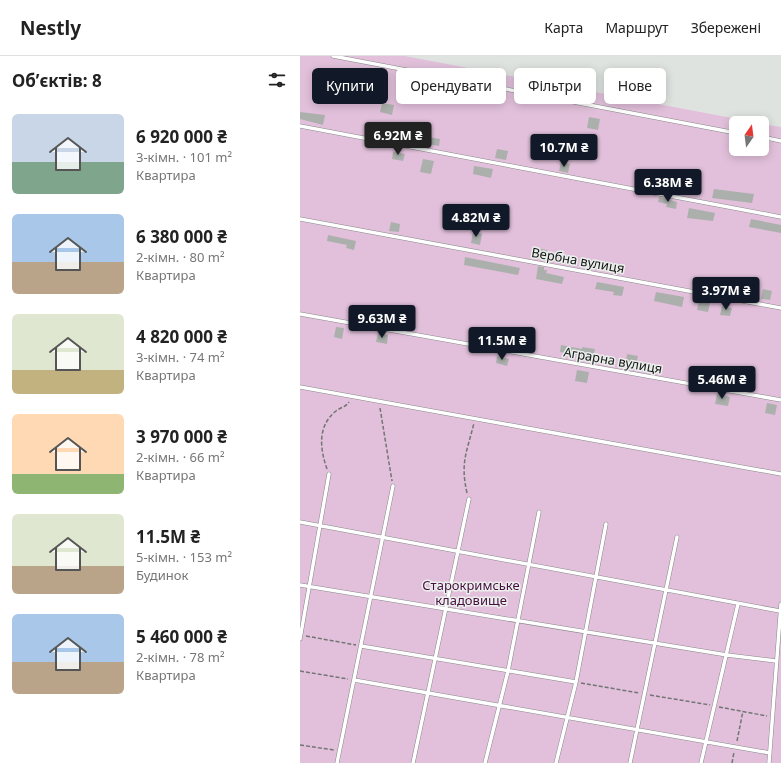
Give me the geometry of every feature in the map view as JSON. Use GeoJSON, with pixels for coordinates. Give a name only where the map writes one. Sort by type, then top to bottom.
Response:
{"type":"FeatureCollection","features":[{"type":"Feature","properties":{"kind":"lane"},"geometry":{"type":"LineString","coordinates":[[333,56],[729,131]]}},
{"type":"Feature","properties":{"kind":"lane"},"geometry":{"type":"LineString","coordinates":[[300,126],[781,217]]}},
{"type":"Feature","properties":{"kind":"lane"},"geometry":{"type":"LineString","coordinates":[[769,138],[781,141]]}},
{"type":"Feature","properties":{"kind":"lane","name":"Вербна вулиця"},"geometry":{"type":"LineString","coordinates":[[300,219],[781,308]]}},
{"type":"Feature","properties":{"kind":"lane","name":"Аграрна вулиця"},"geometry":{"type":"LineString","coordinates":[[300,314],[781,400]]}},
{"type":"Feature","properties":{"kind":"lane"},"geometry":{"type":"LineString","coordinates":[[300,387],[781,474]]}},
{"type":"Feature","properties":{"kind":"lane"},"geometry":{"type":"LineString","coordinates":[[300,639],[328,474]]}},
{"type":"Feature","properties":{"kind":"lane"},"geometry":{"type":"LineString","coordinates":[[337,763],[393,486]]}},
{"type":"Feature","properties":{"kind":"lane"},"geometry":{"type":"LineString","coordinates":[[413,763],[469,499]]}},
{"type":"Feature","properties":{"kind":"lane"},"geometry":{"type":"LineString","coordinates":[[485,763],[508,671],[539,512]]}},
{"type":"Feature","properties":{"kind":"lane"},"geometry":{"type":"LineString","coordinates":[[300,522],[780,611]]}},
{"type":"Feature","properties":{"kind":"lane"},"geometry":{"type":"LineString","coordinates":[[556,763],[576,682],[606,524]]}},
{"type":"Feature","properties":{"kind":"lane"},"geometry":{"type":"LineString","coordinates":[[630,763],[677,537]]}},
{"type":"Feature","properties":{"kind":"lane"},"geometry":{"type":"LineString","coordinates":[[300,585],[727,655],[776,661]]}},
{"type":"Feature","properties":{"kind":"lane"},"geometry":{"type":"LineString","coordinates":[[701,763],[738,604]]}},
{"type":"Feature","properties":{"kind":"lane"},"geometry":{"type":"LineString","coordinates":[[769,763],[781,604]]}},
{"type":"Feature","properties":{"kind":"lane"},"geometry":{"type":"LineString","coordinates":[[361,646],[576,682]]}},
{"type":"Feature","properties":{"kind":"lane"},"geometry":{"type":"LineString","coordinates":[[354,680],[770,753]]}},
{"type":"Feature","properties":{"kind":"path"},"geometry":{"type":"LineString","coordinates":[[328,474],[322,456],[321,442],[323,430],[331,417],[337,410],[347,405],[352,396]]}},
{"type":"Feature","properties":{"kind":"path"},"geometry":{"type":"LineString","coordinates":[[380,402],[380,410],[393,486]]}},
{"type":"Feature","properties":{"kind":"path"},"geometry":{"type":"LineString","coordinates":[[469,499],[463,468],[464,456],[475,419]]}},
{"type":"Feature","properties":{"kind":"path"},"geometry":{"type":"LineString","coordinates":[[300,635],[361,646]]}},
{"type":"Feature","properties":{"kind":"path"},"geometry":{"type":"LineString","coordinates":[[300,671],[354,680]]}},
{"type":"Feature","properties":{"kind":"path"},"geometry":{"type":"LineString","coordinates":[[576,682],[773,717]]}},
{"type":"Feature","properties":{"kind":"path"},"geometry":{"type":"LineString","coordinates":[[732,763],[743,711]]}},
{"type":"Feature","properties":{"kind":"path"},"geometry":{"type":"LineString","coordinates":[[300,745],[340,751]]}},
{"type":"Feature","properties":{"kind":"green space","name":"Старокримське кладовище"},"geometry":{"type":"Polygon","coordinates":[[[300,56],[405,56],[468,68],[396,68],[396,104],[506,104],[506,75],[514,77],[514,104],[596,104],[596,92],[604,94],[604,104],[658,104],[729,117],[729,156],[769,156],[769,125],[781,127],[781,763],[300,763],[300,56]]]}},
{"type":"Feature","properties":{"kind":"building"},"geometry":{"type":"Polygon","coordinates":[[[382,104],[394,105],[392,115],[380,112],[382,104]]]}},
{"type":"Feature","properties":{"kind":"building"},"geometry":{"type":"Polygon","coordinates":[[[300,112],[325,115],[323,125],[300,119],[300,112]]]}},
{"type":"Feature","properties":{"kind":"building"},"geometry":{"type":"Polygon","coordinates":[[[589,117],[600,119],[598,130],[587,128],[589,117]]]}},
{"type":"Feature","properties":{"kind":"building"},"geometry":{"type":"Polygon","coordinates":[[[428,137],[440,139],[439,146],[427,144],[428,137]]]}},
{"type":"Feature","properties":{"kind":"building"},"geometry":{"type":"Polygon","coordinates":[[[497,149],[508,151],[506,160],[495,158],[497,149]]]}},
{"type":"Feature","properties":{"kind":"building"},"geometry":{"type":"Polygon","coordinates":[[[393,152],[405,154],[403,161],[392,159],[393,152]]]}},
{"type":"Feature","properties":{"kind":"building"},"geometry":{"type":"Polygon","coordinates":[[[423,159],[434,161],[431,174],[420,172],[423,159]]]}},
{"type":"Feature","properties":{"kind":"building"},"geometry":{"type":"Polygon","coordinates":[[[561,162],[570,164],[568,173],[559,171],[561,162]]]}},
{"type":"Feature","properties":{"kind":"building"},"geometry":{"type":"Polygon","coordinates":[[[474,166],[493,169],[491,178],[473,174],[474,166]]]}},
{"type":"Feature","properties":{"kind":"building"},"geometry":{"type":"Polygon","coordinates":[[[642,172],[650,174],[648,186],[639,184],[642,172]]]}},
{"type":"Feature","properties":{"kind":"building"},"geometry":{"type":"Polygon","coordinates":[[[663,178],[672,180],[670,193],[660,191],[663,178]]]}},
{"type":"Feature","properties":{"kind":"building"},"geometry":{"type":"Polygon","coordinates":[[[714,189],[754,194],[752,203],[712,198],[714,189]]]}},
{"type":"Feature","properties":{"kind":"building"},"geometry":{"type":"Polygon","coordinates":[[[659,197],[677,202],[676,209],[666,207],[667,204],[658,202],[659,197]]]}},
{"type":"Feature","properties":{"kind":"building"},"geometry":{"type":"Polygon","coordinates":[[[689,208],[715,213],[713,221],[687,218],[689,208]]]}},
{"type":"Feature","properties":{"kind":"building"},"geometry":{"type":"Polygon","coordinates":[[[751,219],[781,225],[781,233],[749,227],[751,219]]]}},
{"type":"Feature","properties":{"kind":"building"},"geometry":{"type":"Polygon","coordinates":[[[391,222],[400,224],[399,232],[389,231],[391,222]]]}},
{"type":"Feature","properties":{"kind":"building"},"geometry":{"type":"Polygon","coordinates":[[[473,232],[482,234],[480,245],[471,243],[473,232]]]}},
{"type":"Feature","properties":{"kind":"building"},"geometry":{"type":"Polygon","coordinates":[[[328,235],[356,241],[354,250],[346,248],[347,245],[327,241],[328,235]]]}},
{"type":"Feature","properties":{"kind":"building"},"geometry":{"type":"Polygon","coordinates":[[[537,248],[547,250],[545,261],[536,257],[537,248]]]}},
{"type":"Feature","properties":{"kind":"building"},"geometry":{"type":"Polygon","coordinates":[[[465,257],[520,268],[518,275],[464,265],[465,257]]]}},
{"type":"Feature","properties":{"kind":"building"},"geometry":{"type":"Polygon","coordinates":[[[538,266],[544,267],[544,270],[547,270],[546,273],[564,277],[562,284],[536,279],[538,266]]]}},
{"type":"Feature","properties":{"kind":"building"},"geometry":{"type":"Polygon","coordinates":[[[597,282],[624,287],[622,296],[613,295],[614,292],[595,289],[597,282]]]}},
{"type":"Feature","properties":{"kind":"building"},"geometry":{"type":"Polygon","coordinates":[[[763,289],[772,291],[770,300],[761,299],[763,289]]]}},
{"type":"Feature","properties":{"kind":"building"},"geometry":{"type":"Polygon","coordinates":[[[656,292],[684,297],[682,307],[654,301],[656,292]]]}},
{"type":"Feature","properties":{"kind":"building"},"geometry":{"type":"Polygon","coordinates":[[[699,301],[710,303],[708,312],[697,310],[699,301]]]}},
{"type":"Feature","properties":{"kind":"building"},"geometry":{"type":"Polygon","coordinates":[[[722,306],[732,308],[730,316],[720,315],[722,306]]]}},
{"type":"Feature","properties":{"kind":"building"},"geometry":{"type":"Polygon","coordinates":[[[336,327],[344,328],[342,339],[334,337],[336,327]]]}},
{"type":"Feature","properties":{"kind":"building"},"geometry":{"type":"Polygon","coordinates":[[[378,333],[388,335],[387,344],[376,342],[378,333]]]}},
{"type":"Feature","properties":{"kind":"building"},"geometry":{"type":"Polygon","coordinates":[[[561,345],[582,349],[582,347],[595,349],[593,358],[560,352],[561,345]]]}},
{"type":"Feature","properties":{"kind":"building"},"geometry":{"type":"Polygon","coordinates":[[[627,354],[638,356],[636,365],[626,363],[627,354]]]}},
{"type":"Feature","properties":{"kind":"building"},"geometry":{"type":"Polygon","coordinates":[[[497,356],[509,359],[507,366],[496,363],[497,356]]]}},
{"type":"Feature","properties":{"kind":"building"},"geometry":{"type":"Polygon","coordinates":[[[577,370],[589,372],[587,383],[575,381],[577,370]]]}},
{"type":"Feature","properties":{"kind":"building"},"geometry":{"type":"Polygon","coordinates":[[[745,372],[756,375],[754,386],[743,384],[745,372]]]}},
{"type":"Feature","properties":{"kind":"building"},"geometry":{"type":"Polygon","coordinates":[[[717,394],[730,397],[728,406],[715,404],[717,394]]]}},
{"type":"Feature","properties":{"kind":"building"},"geometry":{"type":"Polygon","coordinates":[[[767,403],[777,405],[775,415],[765,413],[767,403]]]}}]}
